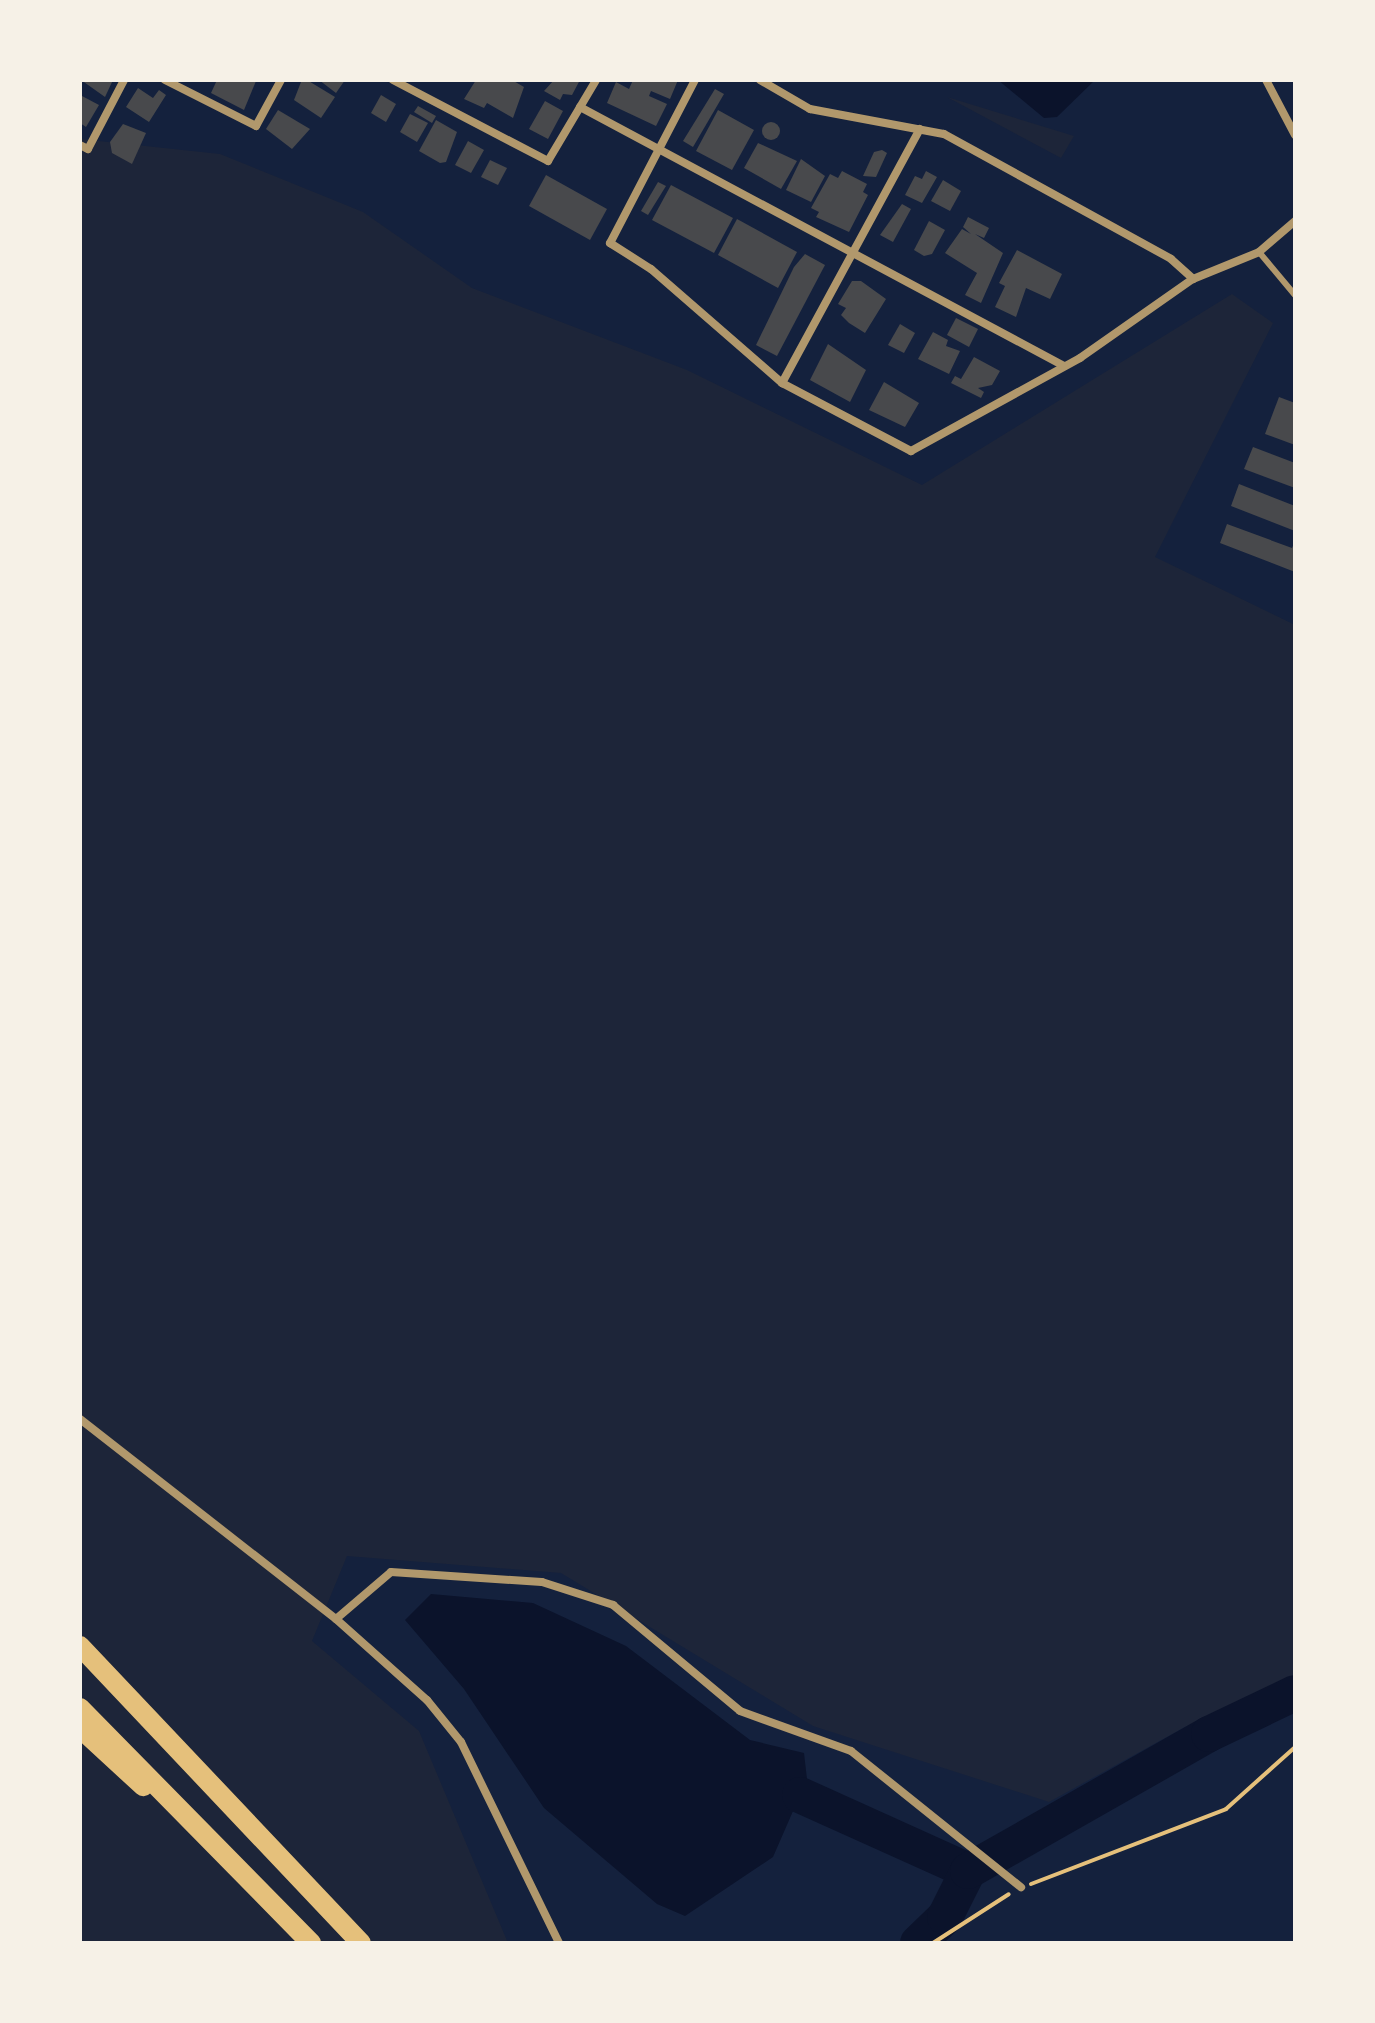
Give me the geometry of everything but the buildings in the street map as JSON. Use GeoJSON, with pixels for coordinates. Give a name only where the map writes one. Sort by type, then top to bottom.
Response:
{"type":"FeatureCollection","features":[{"type":"Feature","properties":{"kind":"highway"},"geometry":{"type":"LineString","coordinates":[[82,1648],[361,1943]]}},
{"type":"Feature","properties":{"kind":"highway"},"geometry":{"type":"LineString","coordinates":[[80,1708],[265,1891],[311,1943]]}},
{"type":"Feature","properties":{"kind":"highway"},"geometry":{"type":"LineString","coordinates":[[80,1728],[265,1891]]}},
{"type":"Feature","properties":{"kind":"street"},"geometry":{"type":"LineString","coordinates":[[80,145],[88,149],[124,80]]}},
{"type":"Feature","properties":{"kind":"street"},"geometry":{"type":"LineString","coordinates":[[165,80],[256,126],[281,80]]}},
{"type":"Feature","properties":{"kind":"street"},"geometry":{"type":"LineString","coordinates":[[398,81],[548,161],[596,80]]}},
{"type":"Feature","properties":{"kind":"street"},"geometry":{"type":"LineString","coordinates":[[695,80],[610,243],[651,269],[782,383],[911,451],[1064,366],[1193,279],[1259,252],[1295,221]]}},
{"type":"Feature","properties":{"kind":"street"},"geometry":{"type":"LineString","coordinates":[[760,80],[810,109],[944,134],[1171,259],[1193,279]]}},
{"type":"Feature","properties":{"kind":"street"},"geometry":{"type":"LineString","coordinates":[[1266,80],[1295,135]]}},
{"type":"Feature","properties":{"kind":"street"},"geometry":{"type":"LineString","coordinates":[[580,107],[1064,366]]}},
{"type":"Feature","properties":{"kind":"street"},"geometry":{"type":"LineString","coordinates":[[782,383],[920,129]]}},
{"type":"Feature","properties":{"kind":"street"},"geometry":{"type":"LineString","coordinates":[[80,1419],[336,1619],[427,1700],[461,1742],[559,1943]]}},
{"type":"Feature","properties":{"kind":"street"},"geometry":{"type":"LineString","coordinates":[[336,1619],[391,1572],[542,1582],[613,1605],[740,1711],[851,1751],[1021,1887]]}},
{"type":"Feature","properties":{"kind":"lane"},"geometry":{"type":"LineString","coordinates":[[1259,252],[1295,295]]}},
{"type":"Feature","properties":{"kind":"path"},"geometry":{"type":"LineString","coordinates":[[933,1943],[949,1928],[1021,1887],[1226,1809],[1295,1747]]}},
{"type":"Feature","properties":{"kind":"shaded area"},"geometry":{"type":"Polygon","coordinates":[[[998,80],[1095,80],[1057,117],[1044,118],[998,80]]]}},
{"type":"Feature","properties":{"kind":"shaded area"},"geometry":{"type":"Polygon","coordinates":[[[947,97],[1074,136],[1061,158],[947,97]]]}},
{"type":"Feature","properties":{"kind":"shaded area"},"geometry":{"type":"Polygon","coordinates":[[[80,139],[220,154],[363,212],[472,288],[687,370],[922,485],[1232,294],[1273,323],[1155,557],[1295,625],[1295,1675],[1185,1727],[1049,1802],[813,1726],[561,1573],[347,1556],[312,1641],[419,1731],[508,1943],[80,1943],[80,139]]]}},
{"type":"Feature","properties":{"kind":"shaded area"},"geometry":{"type":"Polygon","coordinates":[[[431,1594],[533,1603],[626,1646],[750,1740],[804,1753],[807,1779],[773,1857],[685,1916],[657,1904],[544,1808],[464,1689],[405,1620],[431,1594]]]}},
{"type":"Feature","properties":{"kind":"waterway"},"geometry":{"type":"LineString","coordinates":[[918,1943],[945,1917],[968,1871],[1209,1734],[1295,1693]]}},
{"type":"Feature","properties":{"kind":"waterway"},"geometry":{"type":"LineString","coordinates":[[800,1795],[968,1871]]}}]}
